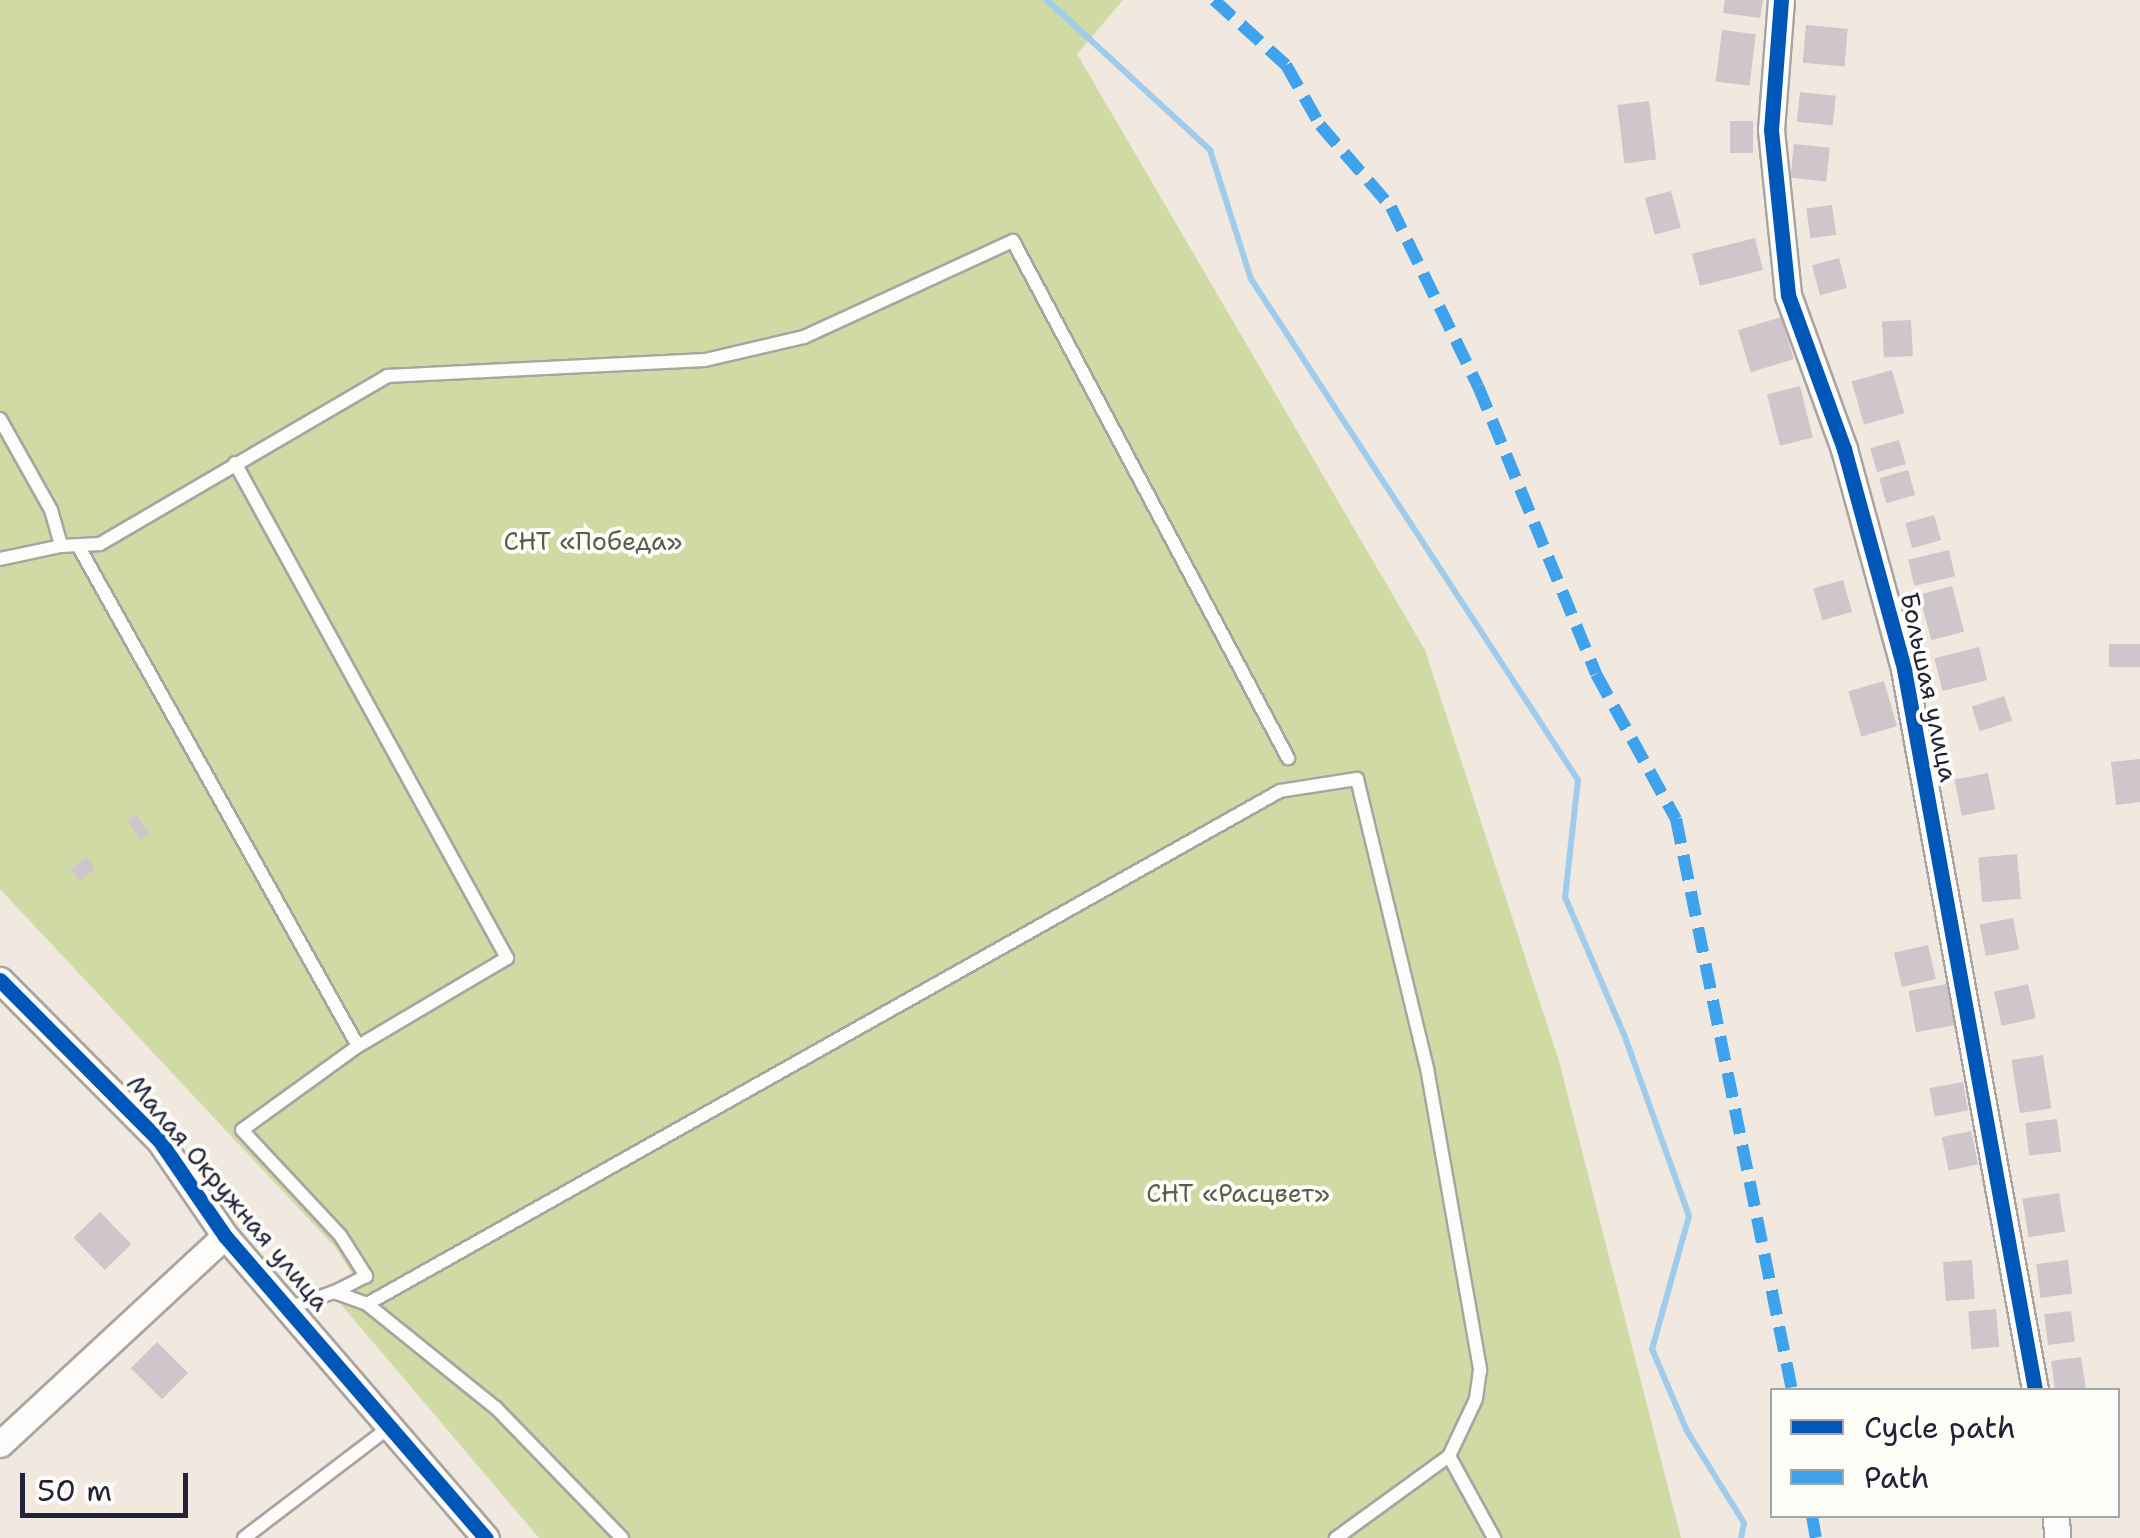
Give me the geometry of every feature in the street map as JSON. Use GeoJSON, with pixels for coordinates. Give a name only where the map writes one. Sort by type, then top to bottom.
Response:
{"type":"FeatureCollection","features":[{"type":"Feature","properties":{"kind":"street","name":"Большая улица"},"geometry":{"type":"LineString","coordinates":[[1781,0],[1771,130],[1788,295],[1844,449],[1904,668],[2036,1388]]}},
{"type":"Feature","properties":{"kind":"street","name":"Малая Окружная улица"},"geometry":{"type":"LineString","coordinates":[[0,980],[159,1140],[225,1236],[291,1307],[486,1538]]}},
{"type":"Feature","properties":{"kind":"street"},"geometry":{"type":"LineString","coordinates":[[0,1444],[225,1236]]}},
{"type":"Feature","properties":{"kind":"lane"},"geometry":{"type":"LineString","coordinates":[[0,559],[61,546],[80,549],[100,544],[386,376],[706,360],[804,336],[1013,241],[1288,758]]}},
{"type":"Feature","properties":{"kind":"lane"},"geometry":{"type":"LineString","coordinates":[[0,419],[51,510],[61,546]]}},
{"type":"Feature","properties":{"kind":"lane"},"geometry":{"type":"LineString","coordinates":[[235,463],[507,958],[358,1046],[242,1130],[340,1235],[366,1276],[291,1307]]}},
{"type":"Feature","properties":{"kind":"lane"},"geometry":{"type":"LineString","coordinates":[[80,549],[358,1046]]}},
{"type":"Feature","properties":{"kind":"lane"},"geometry":{"type":"LineString","coordinates":[[367,1304],[1280,791],[1357,780],[1427,1068],[1480,1370],[1476,1399],[1449,1456],[1336,1538]]}},
{"type":"Feature","properties":{"kind":"lane"},"geometry":{"type":"LineString","coordinates":[[334,1292],[367,1304],[496,1408],[622,1538]]}},
{"type":"Feature","properties":{"kind":"lane"},"geometry":{"type":"LineString","coordinates":[[244,1538],[391,1426]]}},
{"type":"Feature","properties":{"kind":"lane"},"geometry":{"type":"LineString","coordinates":[[1449,1456],[1494,1538]]}},
{"type":"Feature","properties":{"kind":"green space","name":"СНТ «Победа»"},"geometry":{"type":"Polygon","coordinates":[[[0,0],[1123,0],[1077,54],[1425,650],[1559,1061],[1681,1538],[539,1538],[339,1302],[360,1287],[336,1248],[0,889],[0,0]]]}},
{"type":"Feature","properties":{"kind":"building"},"geometry":{"type":"Polygon","coordinates":[[[1725,0],[1763,0],[1760,18],[1723,13],[1725,0]]]}},
{"type":"Feature","properties":{"kind":"building"},"geometry":{"type":"Polygon","coordinates":[[[1806,25],[1848,29],[1845,67],[1803,63],[1806,25]]]}},
{"type":"Feature","properties":{"kind":"building"},"geometry":{"type":"Polygon","coordinates":[[[1722,30],[1756,34],[1749,86],[1716,82],[1722,30]]]}},
{"type":"Feature","properties":{"kind":"building"},"geometry":{"type":"Polygon","coordinates":[[[1800,92],[1836,96],[1833,126],[1797,122],[1800,92]]]}},
{"type":"Feature","properties":{"kind":"building"},"geometry":{"type":"Polygon","coordinates":[[[1649,101],[1656,160],[1624,163],[1617,105],[1649,101]]]}},
{"type":"Feature","properties":{"kind":"building"},"geometry":{"type":"Polygon","coordinates":[[[1730,121],[1753,121],[1753,153],[1730,153],[1730,121]]]}},
{"type":"Feature","properties":{"kind":"building"},"geometry":{"type":"Polygon","coordinates":[[[1794,144],[1830,148],[1826,182],[1790,178],[1794,144]]]}},
{"type":"Feature","properties":{"kind":"building"},"geometry":{"type":"Polygon","coordinates":[[[1671,191],[1681,228],[1655,235],[1645,198],[1671,191]]]}},
{"type":"Feature","properties":{"kind":"building"},"geometry":{"type":"Polygon","coordinates":[[[1832,205],[1836,235],[1810,238],[1806,209],[1832,205]]]}},
{"type":"Feature","properties":{"kind":"building"},"geometry":{"type":"Polygon","coordinates":[[[1755,238],[1763,270],[1700,286],[1692,254],[1755,238]]]}},
{"type":"Feature","properties":{"kind":"building"},"geometry":{"type":"Polygon","coordinates":[[[1839,258],[1847,288],[1820,295],[1812,265],[1839,258]]]}},
{"type":"Feature","properties":{"kind":"building"},"geometry":{"type":"Polygon","coordinates":[[[1781,317],[1794,359],[1751,372],[1738,330],[1781,317]]]}},
{"type":"Feature","properties":{"kind":"building"},"geometry":{"type":"Polygon","coordinates":[[[1911,320],[1913,356],[1884,357],[1882,322],[1911,320]]]}},
{"type":"Feature","properties":{"kind":"building"},"geometry":{"type":"Polygon","coordinates":[[[1892,370],[1904,413],[1864,425],[1852,382],[1892,370]]]}},
{"type":"Feature","properties":{"kind":"building"},"geometry":{"type":"Polygon","coordinates":[[[1800,386],[1813,437],[1780,446],[1767,394],[1800,386]]]}},
{"type":"Feature","properties":{"kind":"building"},"geometry":{"type":"Polygon","coordinates":[[[1899,440],[1906,464],[1877,472],[1870,448],[1899,440]]]}},
{"type":"Feature","properties":{"kind":"building"},"geometry":{"type":"Polygon","coordinates":[[[1908,470],[1915,495],[1886,503],[1879,478],[1908,470]]]}},
{"type":"Feature","properties":{"kind":"building"},"geometry":{"type":"Polygon","coordinates":[[[1934,515],[1941,540],[1912,548],[1905,523],[1934,515]]]}},
{"type":"Feature","properties":{"kind":"building"},"geometry":{"type":"Polygon","coordinates":[[[1949,550],[1955,576],[1914,586],[1908,559],[1949,550]]]}},
{"type":"Feature","properties":{"kind":"building"},"geometry":{"type":"Polygon","coordinates":[[[1843,580],[1852,612],[1822,620],[1813,589],[1843,580]]]}},
{"type":"Feature","properties":{"kind":"building"},"geometry":{"type":"Polygon","coordinates":[[[1952,586],[1964,631],[1931,640],[1919,595],[1952,586]]]}},
{"type":"Feature","properties":{"kind":"building"},"geometry":{"type":"Polygon","coordinates":[[[2109,644],[2140,644],[2140,667],[2109,667],[2109,644]]]}},
{"type":"Feature","properties":{"kind":"building"},"geometry":{"type":"Polygon","coordinates":[[[1979,647],[1987,680],[1943,691],[1934,658],[1979,647]]]}},
{"type":"Feature","properties":{"kind":"building"},"geometry":{"type":"Polygon","coordinates":[[[1884,681],[1897,726],[1861,736],[1848,691],[1884,681]]]}},
{"type":"Feature","properties":{"kind":"building"},"geometry":{"type":"Polygon","coordinates":[[[2004,696],[2012,721],[1980,731],[1972,707],[2004,696]]]}},
{"type":"Feature","properties":{"kind":"building"},"geometry":{"type":"Polygon","coordinates":[[[2140,759],[2140,802],[2116,805],[2111,762],[2140,759]]]}},
{"type":"Feature","properties":{"kind":"building"},"geometry":{"type":"Polygon","coordinates":[[[1988,773],[1995,809],[1962,816],[1955,779],[1988,773]]]}},
{"type":"Feature","properties":{"kind":"building"},"geometry":{"type":"Polygon","coordinates":[[[136,814],[150,834],[141,840],[127,820],[136,814]]]}},
{"type":"Feature","properties":{"kind":"building"},"geometry":{"type":"Polygon","coordinates":[[[2017,854],[2021,899],[1982,902],[1978,857],[2017,854]]]}},
{"type":"Feature","properties":{"kind":"building"},"geometry":{"type":"Polygon","coordinates":[[[86,857],[95,869],[79,881],[70,869],[86,857]]]}},
{"type":"Feature","properties":{"kind":"building"},"geometry":{"type":"Polygon","coordinates":[[[2013,918],[2019,949],[1986,956],[1980,924],[2013,918]]]}},
{"type":"Feature","properties":{"kind":"building"},"geometry":{"type":"Polygon","coordinates":[[[1928,945],[1936,979],[1902,987],[1894,953],[1928,945]]]}},
{"type":"Feature","properties":{"kind":"building"},"geometry":{"type":"Polygon","coordinates":[[[1947,984],[1954,1025],[1916,1032],[1909,991],[1947,984]]]}},
{"type":"Feature","properties":{"kind":"building"},"geometry":{"type":"Polygon","coordinates":[[[2028,984],[2036,1018],[2002,1026],[1994,992],[2028,984]]]}},
{"type":"Feature","properties":{"kind":"building"},"geometry":{"type":"Polygon","coordinates":[[[2043,1055],[2051,1108],[2020,1113],[2011,1060],[2043,1055]]]}},
{"type":"Feature","properties":{"kind":"building"},"geometry":{"type":"Polygon","coordinates":[[[1963,1082],[1968,1111],[1935,1116],[1930,1088],[1963,1082]]]}},
{"type":"Feature","properties":{"kind":"building"},"geometry":{"type":"Polygon","coordinates":[[[2057,1119],[2061,1152],[2029,1156],[2025,1123],[2057,1119]]]}},
{"type":"Feature","properties":{"kind":"building"},"geometry":{"type":"Polygon","coordinates":[[[1971,1131],[1978,1164],[1949,1170],[1942,1137],[1971,1131]]]}},
{"type":"Feature","properties":{"kind":"building"},"geometry":{"type":"Polygon","coordinates":[[[2059,1193],[2065,1232],[2029,1237],[2022,1199],[2059,1193]]]}},
{"type":"Feature","properties":{"kind":"building"},"geometry":{"type":"Polygon","coordinates":[[[100,1212],[131,1244],[105,1270],[73,1238],[100,1212]]]}},
{"type":"Feature","properties":{"kind":"building"},"geometry":{"type":"Polygon","coordinates":[[[1972,1260],[1975,1299],[1946,1301],[1943,1262],[1972,1260]]]}},
{"type":"Feature","properties":{"kind":"building"},"geometry":{"type":"Polygon","coordinates":[[[2068,1260],[2072,1294],[2040,1298],[2036,1264],[2068,1260]]]}},
{"type":"Feature","properties":{"kind":"building"},"geometry":{"type":"Polygon","coordinates":[[[1996,1309],[1999,1347],[1971,1349],[1968,1311],[1996,1309]]]}},
{"type":"Feature","properties":{"kind":"building"},"geometry":{"type":"Polygon","coordinates":[[[2071,1311],[2075,1342],[2048,1345],[2044,1314],[2071,1311]]]}},
{"type":"Feature","properties":{"kind":"building"},"geometry":{"type":"Polygon","coordinates":[[[157,1342],[188,1373],[162,1399],[131,1368],[157,1342]]]}},
{"type":"Feature","properties":{"kind":"building"},"geometry":{"type":"Polygon","coordinates":[[[2081,1357],[2086,1388],[2055,1388],[2051,1361],[2081,1357]]]}},
{"type":"Feature","properties":{"kind":"waterway"},"geometry":{"type":"LineString","coordinates":[[1047,0],[1210,150],[1251,279],[1578,780],[1565,897],[1625,1037],[1689,1216],[1652,1349],[1687,1431],[1744,1523],[1741,1538]]}},
{"type":"Feature","properties":{"kind":"marked path"},"geometry":{"type":"LineString","coordinates":[[1214,0],[1286,65],[1320,125],[1391,207],[1478,386],[1596,674],[1676,819],[1792,1388]]}},
{"type":"Feature","properties":{"kind":"marked path"},"geometry":{"type":"LineString","coordinates":[[1812,1518],[1816,1538]]}},
{"type":"Feature","properties":{"kind":"cycle path"},"geometry":{"type":"LineString","coordinates":[[1781,0],[1771,130],[1788,295],[1844,449],[1904,669],[2035,1388]]}},
{"type":"Feature","properties":{"kind":"cycle path"},"geometry":{"type":"LineString","coordinates":[[0,980],[159,1140],[225,1236],[486,1538]]}},
{"type":"Feature","properties":{"kind":"park label","name":"СНТ «Расцвет»"},"geometry":{"type":"Point","coordinates":[1238,1193]}}]}
